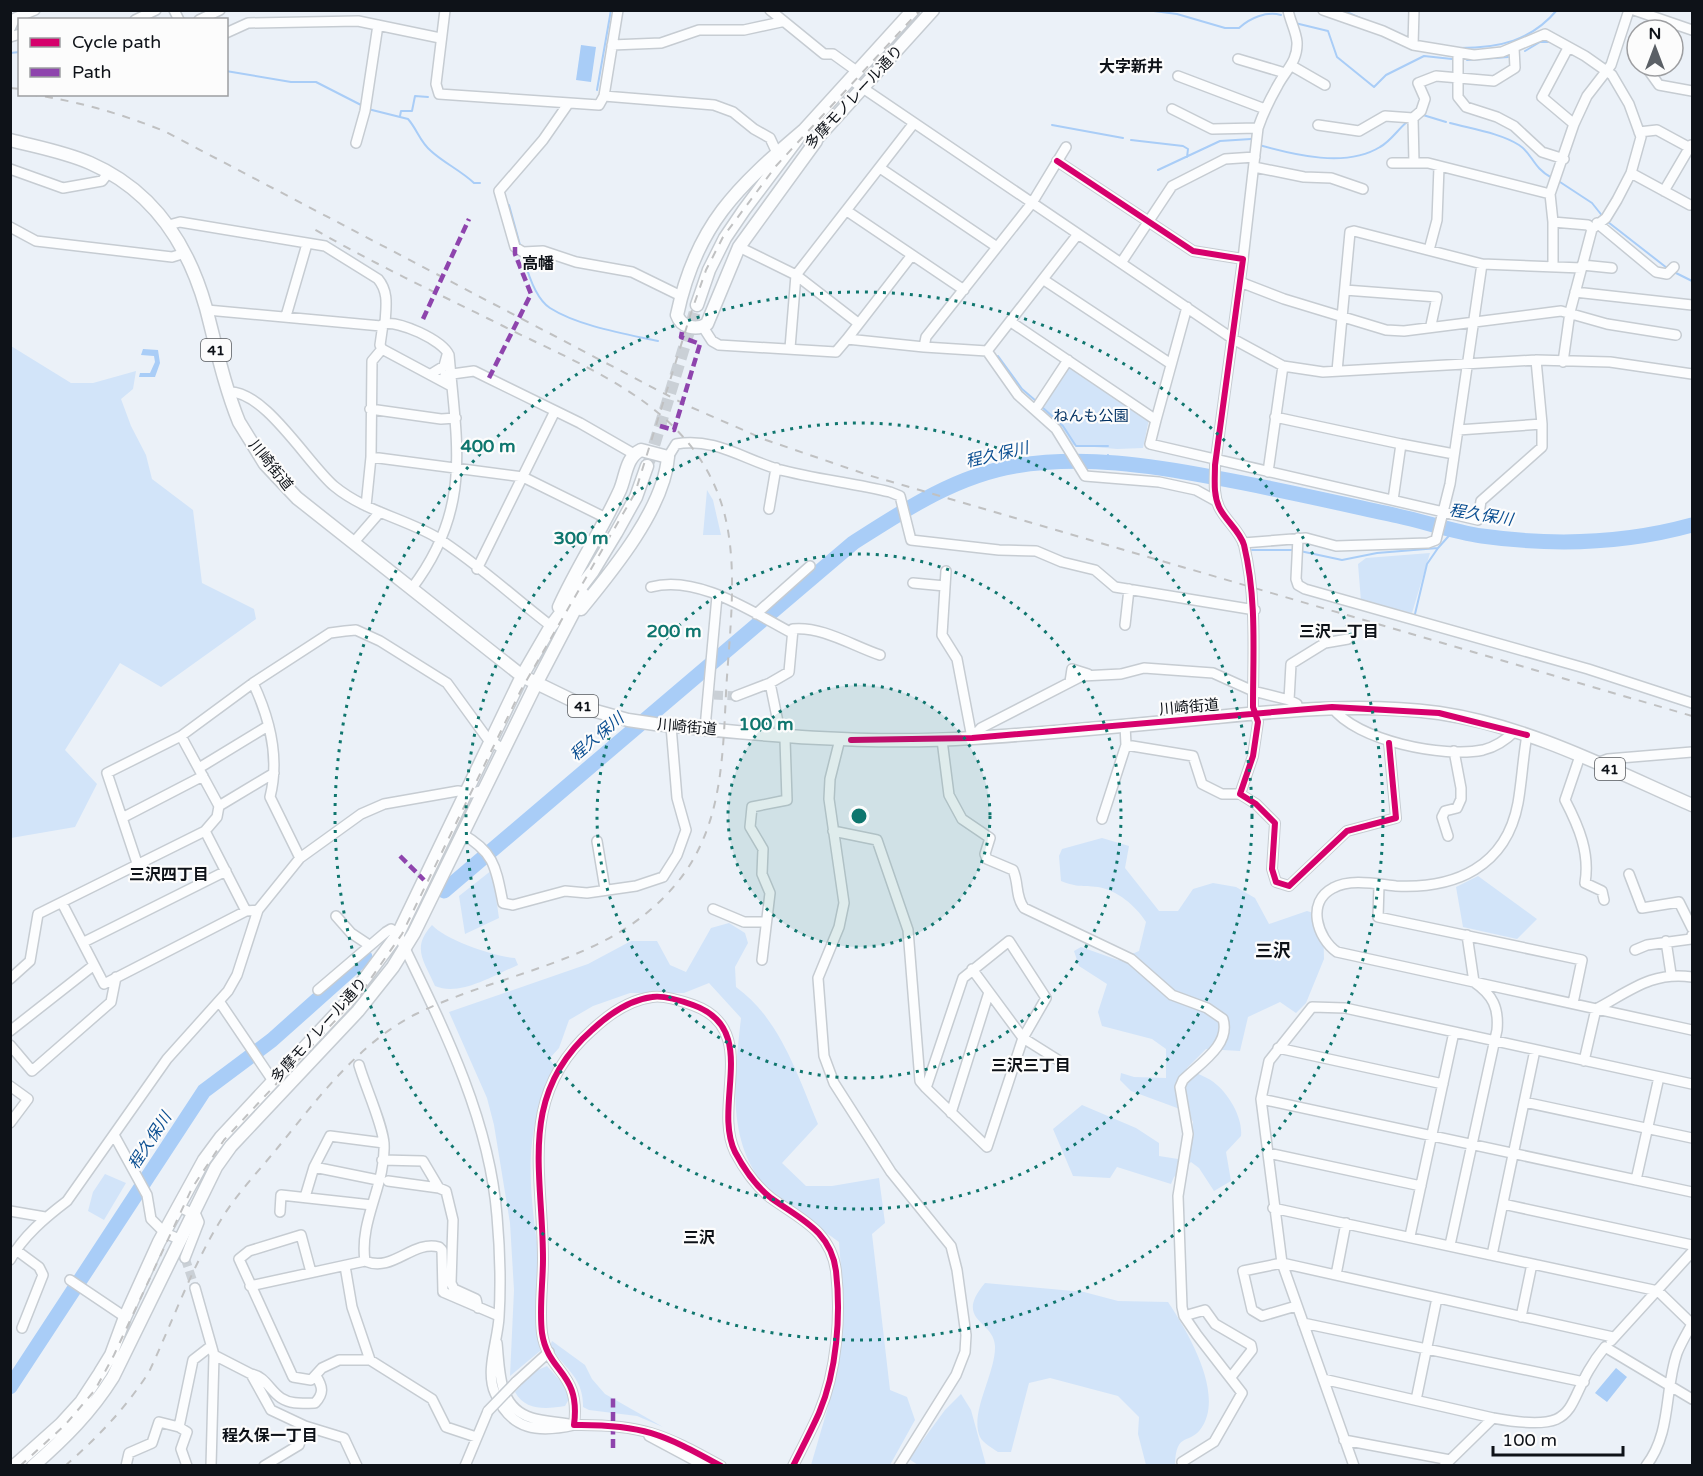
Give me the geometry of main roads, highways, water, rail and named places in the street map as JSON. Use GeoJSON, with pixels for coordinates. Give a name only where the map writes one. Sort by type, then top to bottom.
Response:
{"type":"FeatureCollection","features":[{"type":"Feature","properties":{"kind":"main road","name":"多摩モノレール通り"},"geometry":{"type":"LineString","coordinates":[[697,305],[709,270],[725,238],[804,130],[913,10]]}},
{"type":"Feature","properties":{"kind":"main road","name":"多摩モノレール通り"},"geometry":{"type":"LineString","coordinates":[[770,178],[816,141],[933,10]]}},
{"type":"Feature","properties":{"kind":"main road"},"geometry":{"type":"LineString","coordinates":[[804,130],[737,189],[718,215],[694,260],[676,315],[679,321],[695,328],[703,327],[709,322],[739,247],[816,141]]}},
{"type":"Feature","properties":{"kind":"main road","name":"川崎街道"},"geometry":{"type":"LineString","coordinates":[[10,140],[70,156],[109,172],[143,196],[169,225],[185,253],[207,310],[228,392],[249,441],[297,498],[522,676],[592,710],[634,721],[671,726],[840,740],[972,738],[1254,714],[1293,705],[1438,713],[1521,733],[1597,763],[1692,805]]}},
{"type":"Feature","properties":{"kind":"main road"},"geometry":{"type":"LineString","coordinates":[[551,626],[574,573],[606,518],[634,454],[646,450],[668,457],[667,467],[652,506],[632,542],[567,626]]}},
{"type":"Feature","properties":{"kind":"main road","name":"多摩モノレール通り"},"geometry":{"type":"LineString","coordinates":[[33,1466],[74,1430],[103,1392],[123,1359],[192,1213],[216,1167],[231,1146],[357,1011],[405,948],[593,571],[636,497],[647,466]]}},
{"type":"Feature","properties":{"kind":"main road","name":"多摩モノレール通り"},"geometry":{"type":"LineString","coordinates":[[14,1466],[81,1402],[111,1355],[125,1317],[165,1233],[204,1160],[220,1137],[348,1001],[398,934],[522,676],[551,626],[593,571]]}},
{"type":"Feature","properties":{"kind":"water"},"geometry":{"type":"Polygon","coordinates":[[[581,45],[596,47],[591,82],[576,80],[581,45]]]}},
{"type":"Feature","properties":{"kind":"water"},"geometry":{"type":"Polygon","coordinates":[[[143,349],[158,350],[160,363],[155,377],[139,377],[140,373],[150,373],[155,362],[154,356],[141,355],[143,349]]]}},
{"type":"Feature","properties":{"kind":"water"},"geometry":{"type":"Polygon","coordinates":[[[1616,1368],[1627,1377],[1607,1402],[1595,1393],[1616,1368]]]}},
{"type":"Feature","properties":{"kind":"waterway"},"geometry":{"type":"LineString","coordinates":[[597,90],[611,10]]}},
{"type":"Feature","properties":{"kind":"waterway"},"geometry":{"type":"LineString","coordinates":[[1146,10],[1177,14],[1225,28],[1239,28],[1253,18],[1264,15],[1281,15]]}},
{"type":"Feature","properties":{"kind":"waterway"},"geometry":{"type":"LineString","coordinates":[[1342,10],[1367,21]]}},
{"type":"Feature","properties":{"kind":"waterway"},"geometry":{"type":"LineString","coordinates":[[1460,48],[1513,41],[1536,29],[1557,10]]}},
{"type":"Feature","properties":{"kind":"waterway"},"geometry":{"type":"LineString","coordinates":[[1295,23],[1328,31],[1337,57],[1374,87],[1386,75],[1424,56],[1452,59]]}},
{"type":"Feature","properties":{"kind":"waterway"},"geometry":{"type":"LineString","coordinates":[[1525,51],[1540,42],[1548,42]]}},
{"type":"Feature","properties":{"kind":"waterway"},"geometry":{"type":"LineString","coordinates":[[10,53],[18,52]]}},
{"type":"Feature","properties":{"kind":"waterway"},"geometry":{"type":"LineString","coordinates":[[1467,60],[1508,57]]}},
{"type":"Feature","properties":{"kind":"waterway"},"geometry":{"type":"LineString","coordinates":[[228,71],[291,82],[316,82],[363,106]]}},
{"type":"Feature","properties":{"kind":"waterway"},"geometry":{"type":"LineString","coordinates":[[400,116],[401,111],[412,111],[415,96],[428,97]]}},
{"type":"Feature","properties":{"kind":"waterway"},"geometry":{"type":"LineString","coordinates":[[368,109],[408,119],[431,151],[474,183],[480,183]]}},
{"type":"Feature","properties":{"kind":"waterway"},"geometry":{"type":"LineString","coordinates":[[1423,115],[1446,122]]}},
{"type":"Feature","properties":{"kind":"waterway"},"geometry":{"type":"LineString","coordinates":[[1259,145],[1304,156],[1352,157],[1367,153],[1384,144],[1408,121]]}},
{"type":"Feature","properties":{"kind":"waterway"},"geometry":{"type":"LineString","coordinates":[[1450,123],[1495,134],[1519,145],[1540,169],[1552,178]]}},
{"type":"Feature","properties":{"kind":"waterway"},"geometry":{"type":"LineString","coordinates":[[1052,125],[1123,138]]}},
{"type":"Feature","properties":{"kind":"waterway"},"geometry":{"type":"LineString","coordinates":[[1158,170],[1220,141],[1251,139]]}},
{"type":"Feature","properties":{"kind":"waterway"},"geometry":{"type":"LineString","coordinates":[[1131,140],[1183,146],[1188,149],[1187,157]]}},
{"type":"Feature","properties":{"kind":"waterway"},"geometry":{"type":"LineString","coordinates":[[1560,182],[1592,203],[1604,218]]}},
{"type":"Feature","properties":{"kind":"waterway"},"geometry":{"type":"LineString","coordinates":[[509,205],[520,245]]}},
{"type":"Feature","properties":{"kind":"waterway"},"geometry":{"type":"LineString","coordinates":[[1608,222],[1667,268]]}},
{"type":"Feature","properties":{"kind":"waterway"},"geometry":{"type":"LineString","coordinates":[[524,259],[530,279],[541,299],[550,308],[588,325],[658,341]]}},
{"type":"Feature","properties":{"kind":"waterway"},"geometry":{"type":"LineString","coordinates":[[1672,271],[1692,281]]}},
{"type":"Feature","properties":{"kind":"waterway"},"geometry":{"type":"LineString","coordinates":[[998,356],[1022,389],[1036,401]]}},
{"type":"Feature","properties":{"kind":"waterway"},"geometry":{"type":"LineString","coordinates":[[1042,407],[1063,426],[1076,446],[1108,446]]}},
{"type":"Feature","properties":{"kind":"waterway","name":"程久保川"},"geometry":{"type":"LineString","coordinates":[[1108,455],[1109,462]]}},
{"type":"Feature","properties":{"kind":"waterway","name":"程久保川"},"geometry":{"type":"LineString","coordinates":[[444,891],[853,543],[930,496],[993,471],[1015,466],[1066,461],[1142,466],[1263,487],[1461,532],[1509,539],[1588,541],[1640,536],[1692,525]]}},
{"type":"Feature","properties":{"kind":"waterway"},"geometry":{"type":"LineString","coordinates":[[1300,551],[1342,560],[1377,553],[1438,548],[1455,529]]}},
{"type":"Feature","properties":{"kind":"waterway"},"geometry":{"type":"LineString","coordinates":[[1415,614],[1427,564],[1438,548]]}},
{"type":"Feature","properties":{"kind":"waterway"},"geometry":{"type":"LineString","coordinates":[[1252,550],[1294,550]]}},
{"type":"Feature","properties":{"kind":"waterway","name":"程久保川"},"geometry":{"type":"LineString","coordinates":[[10,1387],[204,1091],[272,1040],[365,957]]}},
{"type":"Feature","properties":{"kind":"tunnel"},"geometry":{"type":"LineString","coordinates":[[649,462],[697,305]]}},
{"type":"Feature","properties":{"kind":"tunnel"},"geometry":{"type":"LineString","coordinates":[[714,695],[736,696]]}},
{"type":"Feature","properties":{"kind":"tunnel"},"geometry":{"type":"LineString","coordinates":[[185,1258],[195,1288]]}},
{"type":"Feature","properties":{"kind":"railway"},"geometry":{"type":"LineString","coordinates":[[20,1466],[65,1425],[95,1390],[114,1355],[192,1188],[224,1140],[360,994],[402,934],[521,690],[635,493],[691,313],[706,270],[723,237],[776,166],[920,10]]}},
{"type":"Feature","properties":{"kind":"railway"},"geometry":{"type":"LineString","coordinates":[[10,88],[18,89]]}},
{"type":"Feature","properties":{"kind":"railway"},"geometry":{"type":"LineString","coordinates":[[41,96],[98,108],[164,131],[686,405],[766,440],[868,475],[1692,716]]}},
{"type":"Feature","properties":{"kind":"railway"},"geometry":{"type":"LineString","coordinates":[[65,1466],[110,1422],[149,1372],[199,1259],[225,1213],[322,1094],[356,1057],[395,1026],[416,1014],[445,1001],[567,958],[624,929],[649,911],[673,888],[704,839],[719,784],[731,625],[731,556],[724,512],[710,476],[690,445],[665,419],[637,397],[605,377],[314,229]]}},
{"type":"Feature","properties":{"kind":"district","name":"大字新井"},"geometry":{"type":"Point","coordinates":[1131,67]}},
{"type":"Feature","properties":{"kind":"district","name":"高幡"},"geometry":{"type":"Point","coordinates":[538,264]}},
{"type":"Feature","properties":{"kind":"district","name":"三沢一丁目"},"geometry":{"type":"Point","coordinates":[1339,632]}},
{"type":"Feature","properties":{"kind":"district","name":"三沢四丁目"},"geometry":{"type":"Point","coordinates":[169,875]}},
{"type":"Feature","properties":{"kind":"district","name":"三沢"},"geometry":{"type":"Point","coordinates":[1273,951]}},
{"type":"Feature","properties":{"kind":"district","name":"三沢三丁目"},"geometry":{"type":"Point","coordinates":[1031,1066]}},
{"type":"Feature","properties":{"kind":"district","name":"三沢"},"geometry":{"type":"Point","coordinates":[699,1238]}},
{"type":"Feature","properties":{"kind":"district","name":"程久保一丁目"},"geometry":{"type":"Point","coordinates":[270,1436]}},
{"type":"Feature","properties":{"kind":"park label","name":"ねんも公園"},"geometry":{"type":"Point","coordinates":[1091,416]}}]}
